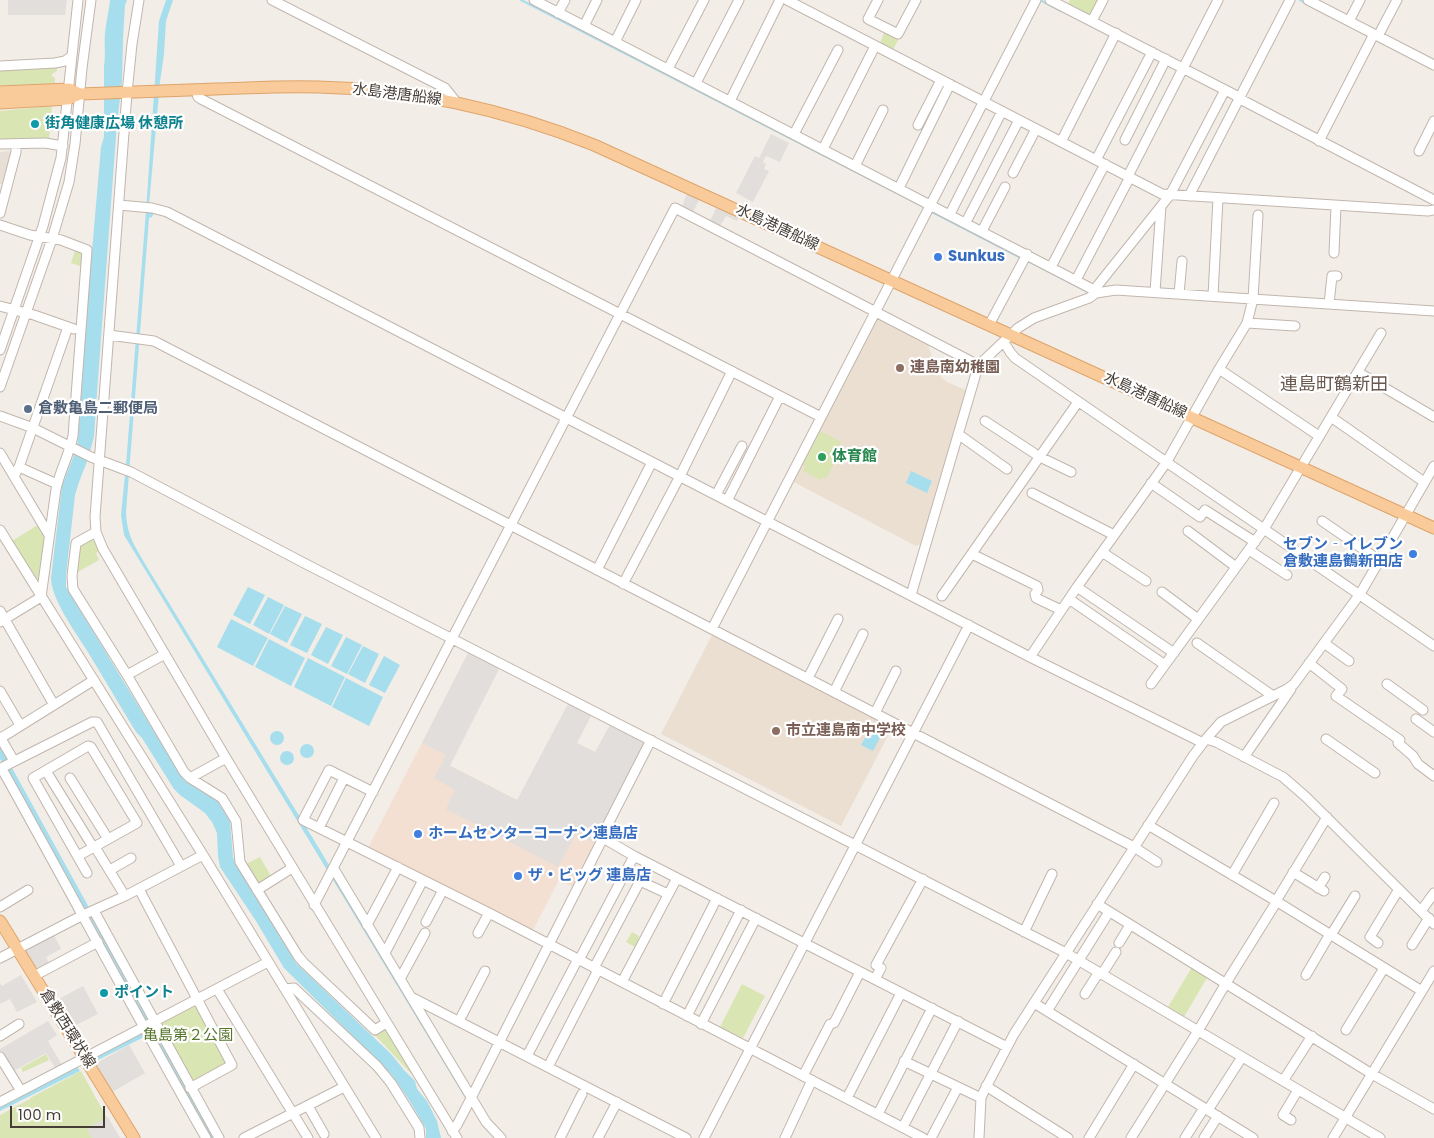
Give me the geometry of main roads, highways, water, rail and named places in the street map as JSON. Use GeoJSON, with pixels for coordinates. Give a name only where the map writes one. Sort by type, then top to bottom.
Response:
{"type":"FeatureCollection","features":[{"type":"Feature","properties":{"kind":"main road","name":"水島港唐船線"},"geometry":{"type":"LineString","coordinates":[[3,91],[80,94],[283,87],[336,88],[403,94],[457,103],[530,122],[594,145],[989,325],[1007,338],[1193,418],[1434,528]]}},
{"type":"Feature","properties":{"kind":"main road","name":"水島港唐船線"},"geometry":{"type":"LineString","coordinates":[[0,103],[68,94]]}},
{"type":"Feature","properties":{"kind":"main road","name":"倉敷西環状線"},"geometry":{"type":"LineString","coordinates":[[0,920],[134,1138]]}},
{"type":"Feature","properties":{"kind":"water"},"geometry":{"type":"Polygon","coordinates":[[[110,0],[127,0],[125,5],[122,82],[117,123],[94,437],[75,495],[66,587],[183,779],[219,803],[230,821],[233,857],[236,865],[296,963],[391,1054],[415,1081],[417,1089],[427,1101],[437,1121],[441,1138],[426,1138],[426,1129],[392,1075],[284,968],[256,921],[220,867],[217,833],[212,822],[205,813],[174,789],[142,738],[136,732],[70,624],[59,605],[52,586],[51,578],[62,486],[77,447],[78,439],[88,297],[101,147],[104,137],[105,29],[110,0]]]}},
{"type":"Feature","properties":{"kind":"water"},"geometry":{"type":"Polygon","coordinates":[[[166,0],[173,0],[166,21],[149,205],[154,213],[149,218],[126,512],[128,528],[132,541],[147,567],[320,850],[484,1126],[467,1101],[124,535],[121,515],[146,211],[159,21],[166,0]]]}},
{"type":"Feature","properties":{"kind":"water"},"geometry":{"type":"Polygon","coordinates":[[[911,471],[932,481],[927,493],[906,483],[911,471]]]}},
{"type":"Feature","properties":{"kind":"water"},"geometry":{"type":"Polygon","coordinates":[[[248,587],[265,595],[250,624],[233,615],[248,587]]]}},
{"type":"Feature","properties":{"kind":"water"},"geometry":{"type":"Polygon","coordinates":[[[268,597],[284,605],[269,634],[253,625],[268,597]]]}},
{"type":"Feature","properties":{"kind":"water"},"geometry":{"type":"Polygon","coordinates":[[[285,606],[302,614],[287,643],[270,634],[285,606]]]}},
{"type":"Feature","properties":{"kind":"water"},"geometry":{"type":"Polygon","coordinates":[[[305,616],[322,624],[307,653],[290,645],[305,616]]]}},
{"type":"Feature","properties":{"kind":"water"},"geometry":{"type":"Polygon","coordinates":[[[231,619],[268,638],[253,666],[217,647],[231,619]]]}},
{"type":"Feature","properties":{"kind":"water"},"geometry":{"type":"Polygon","coordinates":[[[326,627],[343,635],[328,664],[311,655],[326,627]]]}},
{"type":"Feature","properties":{"kind":"water"},"geometry":{"type":"Polygon","coordinates":[[[346,637],[362,645],[347,674],[331,666],[346,637]]]}},
{"type":"Feature","properties":{"kind":"water"},"geometry":{"type":"Polygon","coordinates":[[[269,639],[305,658],[291,686],[255,667],[269,639]]]}},
{"type":"Feature","properties":{"kind":"water"},"geometry":{"type":"Polygon","coordinates":[[[363,646],[379,654],[365,683],[348,674],[363,646]]]}},
{"type":"Feature","properties":{"kind":"water"},"geometry":{"type":"Polygon","coordinates":[[[384,656],[400,665],[385,693],[369,685],[384,656]]]}},
{"type":"Feature","properties":{"kind":"water"},"geometry":{"type":"Polygon","coordinates":[[[308,658],[345,677],[331,706],[294,687],[308,658]]]}},
{"type":"Feature","properties":{"kind":"water"},"geometry":{"type":"Polygon","coordinates":[[[346,678],[383,697],[369,726],[332,707],[346,678]]]}},
{"type":"Feature","properties":{"kind":"water"},"geometry":{"type":"Polygon","coordinates":[[[872,726],[883,732],[873,751],[861,745],[872,726]]]}},
{"type":"Feature","properties":{"kind":"water"},"geometry":{"type":"Polygon","coordinates":[[[274,731],[280,731],[284,738],[280,745],[274,745],[270,741],[270,735],[274,731]]]}},
{"type":"Feature","properties":{"kind":"water"},"geometry":{"type":"Polygon","coordinates":[[[304,744],[310,744],[314,751],[310,758],[304,758],[300,754],[300,748],[304,744]]]}},
{"type":"Feature","properties":{"kind":"water"},"geometry":{"type":"Polygon","coordinates":[[[0,746],[216,1138],[210,1138],[89,916],[0,759],[0,746]]]}},
{"type":"Feature","properties":{"kind":"water"},"geometry":{"type":"Polygon","coordinates":[[[284,751],[290,751],[294,758],[290,765],[284,765],[280,761],[280,755],[284,751]]]}},
{"type":"Feature","properties":{"kind":"water"},"geometry":{"type":"Polygon","coordinates":[[[141,1031],[144,1037],[98,1060],[95,1054],[141,1031]]]}},
{"type":"Feature","properties":{"kind":"water"},"geometry":{"type":"Polygon","coordinates":[[[77,1066],[80,1071],[0,1111],[0,1105],[77,1066]]]}},
{"type":"Feature","properties":{"kind":"waterway"},"geometry":{"type":"LineString","coordinates":[[521,0],[926,208]]}},
{"type":"Feature","properties":{"kind":"waterway"},"geometry":{"type":"LineString","coordinates":[[1040,0],[1061,11]]}},
{"type":"Feature","properties":{"kind":"waterway"},"geometry":{"type":"LineString","coordinates":[[1300,0],[1305,3]]}},
{"type":"Feature","properties":{"kind":"waterway"},"geometry":{"type":"LineString","coordinates":[[930,211],[1021,258]]}},
{"type":"Feature","properties":{"kind":"waterway"},"geometry":{"type":"LineString","coordinates":[[1028,261],[1088,292]]}},
{"type":"Feature","properties":{"kind":"place","name":"街角健康広場 休憩所"},"geometry":{"type":"Point","coordinates":[35,124]}},
{"type":"Feature","properties":{"kind":"place","name":"Sunkus"},"geometry":{"type":"Point","coordinates":[938,257]}},
{"type":"Feature","properties":{"kind":"place","name":"連島南幼稚園"},"geometry":{"type":"Point","coordinates":[900,368]}},
{"type":"Feature","properties":{"kind":"place","name":"倉敷亀島二郵便局"},"geometry":{"type":"Point","coordinates":[28,409]}},
{"type":"Feature","properties":{"kind":"place","name":"体育館"},"geometry":{"type":"Point","coordinates":[822,457]}},
{"type":"Feature","properties":{"kind":"place","name":"セブン‐イレブン 倉敷連島鶴新田店"},"geometry":{"type":"Point","coordinates":[1413,554]}},
{"type":"Feature","properties":{"kind":"place","name":"市立連島南中学校"},"geometry":{"type":"Point","coordinates":[776,731]}},
{"type":"Feature","properties":{"kind":"place","name":"ホームセンターコーナン連島店"},"geometry":{"type":"Point","coordinates":[418,834]}},
{"type":"Feature","properties":{"kind":"place","name":"ザ・ビッグ 連島店"},"geometry":{"type":"Point","coordinates":[518,876]}},
{"type":"Feature","properties":{"kind":"place","name":"ポイント"},"geometry":{"type":"Point","coordinates":[104,993]}},
{"type":"Feature","properties":{"kind":"district","name":"連島町鶴新田"},"geometry":{"type":"Point","coordinates":[1334,385]}},
{"type":"Feature","properties":{"kind":"park label","name":"亀島第２公園"},"geometry":{"type":"Point","coordinates":[188,1036]}}]}
